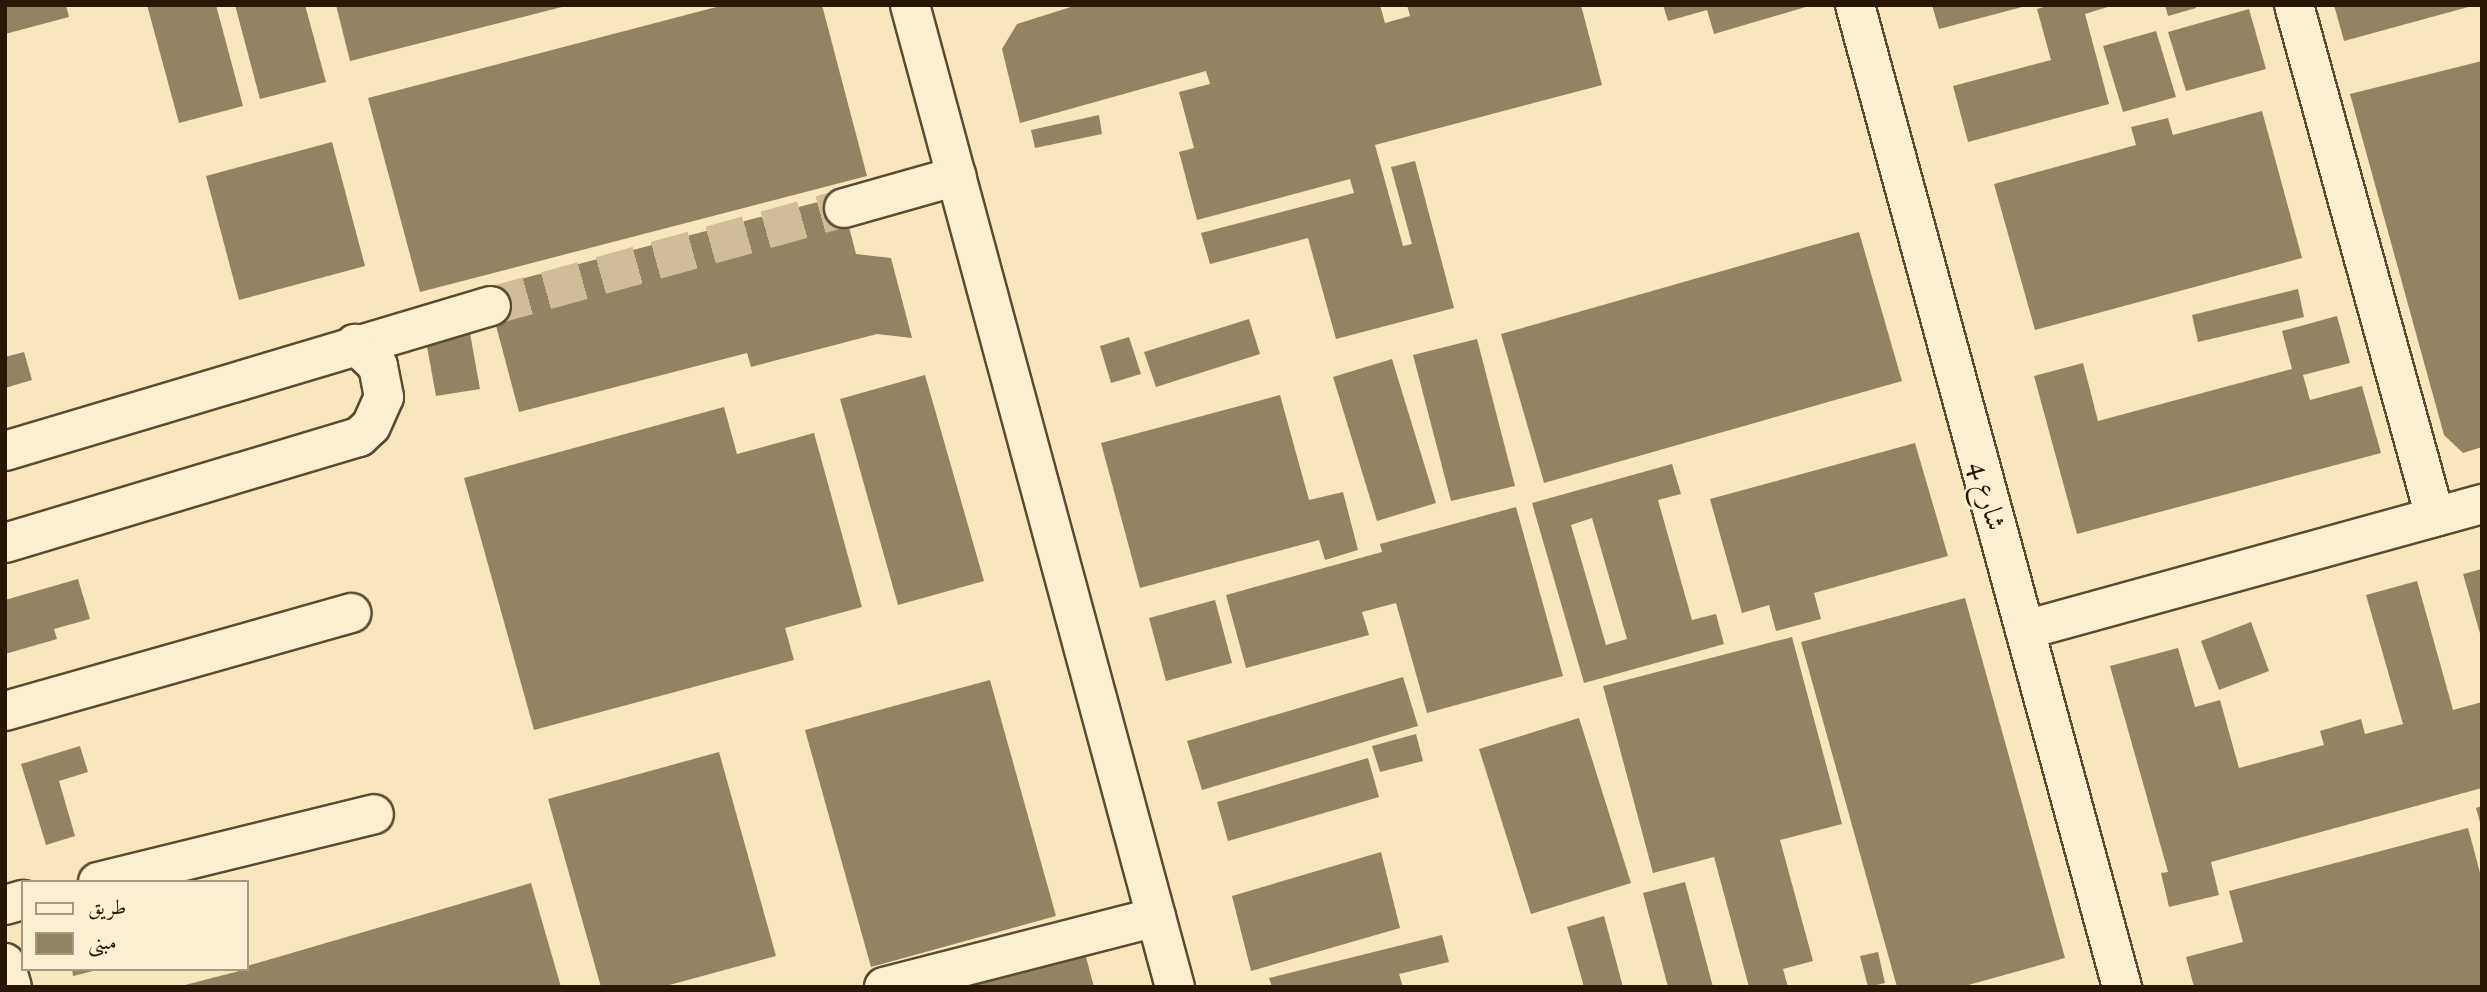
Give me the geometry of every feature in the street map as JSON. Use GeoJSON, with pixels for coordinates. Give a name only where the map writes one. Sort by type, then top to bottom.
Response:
{"type":"FeatureCollection","features":[{"type":"Feature","properties":{"kind":"street"},"geometry":{"type":"LineString","coordinates":[[910,5],[1175,987]]}},
{"type":"Feature","properties":{"kind":"street","name":"شارع 4"},"geometry":{"type":"LineString","coordinates":[[1855,5],[2122,987]]}},
{"type":"Feature","properties":{"kind":"street"},"geometry":{"type":"LineString","coordinates":[[2294,5],[2435,517]]}},
{"type":"Feature","properties":{"kind":"street"},"geometry":{"type":"LineString","coordinates":[[844,208],[957,176]]}},
{"type":"Feature","properties":{"kind":"street"},"geometry":{"type":"LineString","coordinates":[[5,451],[355,344],[491,306]]}},
{"type":"Feature","properties":{"kind":"street"},"geometry":{"type":"LineString","coordinates":[[5,543],[359,436],[380,412],[384,389],[377,366],[355,344]]}},
{"type":"Feature","properties":{"kind":"street"},"geometry":{"type":"LineString","coordinates":[[2025,630],[2482,504]]}},
{"type":"Feature","properties":{"kind":"street"},"geometry":{"type":"LineString","coordinates":[[5,711],[351,613]]}},
{"type":"Feature","properties":{"kind":"street"},"geometry":{"type":"LineString","coordinates":[[106,880],[374,814]]}},
{"type":"Feature","properties":{"kind":"street"},"geometry":{"type":"LineString","coordinates":[[884,987],[1156,918]]}},
{"type":"Feature","properties":{"kind":"street"},"geometry":{"type":"LineString","coordinates":[[5,963],[12,987]]}},
{"type":"Feature","properties":{"kind":"building"},"geometry":{"type":"Polygon","coordinates":[[[5,5],[66,5],[69,17],[5,34],[5,5]]]}},
{"type":"Feature","properties":{"kind":"building"},"geometry":{"type":"Polygon","coordinates":[[[147,5],[216,5],[243,106],[179,123],[147,5]]]}},
{"type":"Feature","properties":{"kind":"building"},"geometry":{"type":"Polygon","coordinates":[[[235,5],[305,5],[326,82],[260,99],[235,5]]]}},
{"type":"Feature","properties":{"kind":"building"},"geometry":{"type":"Polygon","coordinates":[[[336,5],[566,5],[566,6],[350,61],[336,5]]]}},
{"type":"Feature","properties":{"kind":"building"},"geometry":{"type":"Polygon","coordinates":[[[724,5],[822,5],[867,176],[420,292],[368,98],[724,5]]]}},
{"type":"Feature","properties":{"kind":"building"},"geometry":{"type":"Polygon","coordinates":[[[1077,5],[1380,5],[1385,23],[1410,16],[1407,5],[1581,5],[1602,85],[1375,145],[1403,246],[1412,244],[1391,167],[1415,161],[1454,308],[1336,339],[1308,238],[1210,264],[1201,233],[1354,193],[1350,179],[1197,220],[1179,152],[1194,148],[1179,92],[1210,84],[1206,71],[1020,123],[1002,49],[1017,24],[1077,5]]]}},
{"type":"Feature","properties":{"kind":"building"},"geometry":{"type":"Polygon","coordinates":[[[1663,5],[1809,6],[1714,34],[1707,10],[1668,21],[1663,5]]]}},
{"type":"Feature","properties":{"kind":"building"},"geometry":{"type":"Polygon","coordinates":[[[1932,5],[2026,5],[2026,6],[1939,29],[1932,5]]]}},
{"type":"Feature","properties":{"kind":"building"},"geometry":{"type":"Polygon","coordinates":[[[2050,5],[2114,5],[2085,14],[2109,104],[1968,142],[1953,86],[2051,60],[2037,9],[2050,5]]]}},
{"type":"Feature","properties":{"kind":"building"},"geometry":{"type":"Polygon","coordinates":[[[2165,5],[2195,5],[2196,8],[2168,16],[2165,5]]]}},
{"type":"Feature","properties":{"kind":"building"},"geometry":{"type":"Polygon","coordinates":[[[2334,5],[2472,5],[2472,6],[2344,41],[2334,5]]]}},
{"type":"Feature","properties":{"kind":"building"},"geometry":{"type":"Polygon","coordinates":[[[2249,9],[2266,69],[2186,91],[2168,32],[2249,9]]]}},
{"type":"Feature","properties":{"kind":"building"},"geometry":{"type":"Polygon","coordinates":[[[2156,31],[2176,97],[2123,112],[2103,46],[2156,31]]]}},
{"type":"Feature","properties":{"kind":"building"},"geometry":{"type":"Polygon","coordinates":[[[2482,61],[2482,447],[2463,453],[2444,435],[2350,94],[2482,61]]]}},
{"type":"Feature","properties":{"kind":"building"},"geometry":{"type":"Polygon","coordinates":[[[2262,111],[2302,258],[2035,330],[1994,184],[2136,145],[2131,127],[2168,118],[2173,135],[2262,111]]]}},
{"type":"Feature","properties":{"kind":"building"},"geometry":{"type":"Polygon","coordinates":[[[1099,115],[1102,134],[1035,148],[1031,130],[1099,115]]]}},
{"type":"Feature","properties":{"kind":"building"},"geometry":{"type":"Polygon","coordinates":[[[332,142],[365,266],[239,300],[206,176],[332,142]]]}},
{"type":"Feature","properties":{"kind":"building"},"geometry":{"type":"Polygon","coordinates":[[[841,196],[856,254],[891,258],[912,338],[877,334],[751,367],[747,353],[519,412],[486,288],[841,196]]]}},
{"type":"Feature","properties":{"kind":"building"},"geometry":{"type":"Polygon","coordinates":[[[1859,232],[1902,381],[1544,483],[1501,334],[1859,232]]]}},
{"type":"Feature","properties":{"kind":"building"},"geometry":{"type":"Polygon","coordinates":[[[2298,289],[2304,317],[2198,342],[2192,315],[2298,289]]]}},
{"type":"Feature","properties":{"kind":"building"},"geometry":{"type":"Polygon","coordinates":[[[2337,316],[2350,363],[2303,375],[2310,400],[2362,386],[2381,453],[2077,534],[2034,376],[2083,363],[2098,421],[2292,369],[2282,331],[2337,316]]]}},
{"type":"Feature","properties":{"kind":"building"},"geometry":{"type":"Polygon","coordinates":[[[1249,319],[1260,354],[1156,387],[1144,352],[1249,319]]]}},
{"type":"Feature","properties":{"kind":"building"},"geometry":{"type":"Polygon","coordinates":[[[470,333],[480,389],[436,396],[426,341],[470,333]]]}},
{"type":"Feature","properties":{"kind":"building"},"geometry":{"type":"Polygon","coordinates":[[[1129,337],[1141,374],[1111,383],[1100,346],[1129,337]]]}},
{"type":"Feature","properties":{"kind":"building"},"geometry":{"type":"Polygon","coordinates":[[[1477,339],[1515,486],[1451,501],[1413,355],[1477,339]]]}},
{"type":"Feature","properties":{"kind":"building"},"geometry":{"type":"Polygon","coordinates":[[[24,352],[32,380],[5,388],[5,357],[24,352]]]}},
{"type":"Feature","properties":{"kind":"building"},"geometry":{"type":"Polygon","coordinates":[[[1392,359],[1436,503],[1377,521],[1333,377],[1392,359]]]}},
{"type":"Feature","properties":{"kind":"building"},"geometry":{"type":"Polygon","coordinates":[[[925,375],[984,581],[898,605],[840,399],[925,375]]]}},
{"type":"Feature","properties":{"kind":"building"},"geometry":{"type":"Polygon","coordinates":[[[1280,395],[1309,500],[1343,492],[1358,550],[1325,560],[1319,540],[1140,588],[1101,443],[1280,395]]]}},
{"type":"Feature","properties":{"kind":"building"},"geometry":{"type":"Polygon","coordinates":[[[724,407],[737,454],[814,433],[862,607],[785,628],[794,660],[534,730],[464,478],[724,407]]]}},
{"type":"Feature","properties":{"kind":"building"},"geometry":{"type":"Polygon","coordinates":[[[1915,443],[1948,556],[1814,593],[1821,619],[1776,631],[1769,605],[1742,613],[1710,499],[1915,443]]]}},
{"type":"Feature","properties":{"kind":"building"},"geometry":{"type":"Polygon","coordinates":[[[1672,464],[1681,494],[1658,500],[1692,620],[1716,614],[1724,644],[1584,683],[1532,503],[1672,464]],[[1592,518],[1571,525],[1606,645],[1627,639],[1592,518]]]}},
{"type":"Feature","properties":{"kind":"building"},"geometry":{"type":"Polygon","coordinates":[[[1516,507],[1563,676],[1427,713],[1396,603],[1362,612],[1369,635],[1246,668],[1226,595],[1382,552],[1380,544],[1516,507]]]}},
{"type":"Feature","properties":{"kind":"building"},"geometry":{"type":"Polygon","coordinates":[[[2482,569],[2482,637],[2481,637],[2463,574],[2482,569]]]}},
{"type":"Feature","properties":{"kind":"building"},"geometry":{"type":"Polygon","coordinates":[[[78,579],[90,619],[54,629],[57,639],[5,654],[5,600],[78,579]]]}},
{"type":"Feature","properties":{"kind":"building"},"geometry":{"type":"Polygon","coordinates":[[[2417,581],[2453,710],[2482,702],[2482,788],[2211,862],[2219,895],[2169,907],[2161,873],[2168,872],[2110,666],[2178,648],[2195,707],[2220,700],[2239,768],[2324,745],[2320,731],[2361,719],[2365,734],[2403,724],[2366,595],[2417,581]]]}},
{"type":"Feature","properties":{"kind":"building"},"geometry":{"type":"Polygon","coordinates":[[[1965,598],[2065,958],[1961,987],[1897,987],[1801,642],[1965,598]]]}},
{"type":"Feature","properties":{"kind":"building"},"geometry":{"type":"Polygon","coordinates":[[[1215,600],[1232,663],[1166,681],[1149,618],[1215,600]]]}},
{"type":"Feature","properties":{"kind":"building"},"geometry":{"type":"Polygon","coordinates":[[[2251,622],[2269,671],[2219,690],[2201,641],[2251,622]]]}},
{"type":"Feature","properties":{"kind":"building"},"geometry":{"type":"Polygon","coordinates":[[[1792,637],[1842,824],[1780,840],[1813,961],[1783,969],[1788,987],[1749,987],[1714,857],[1653,873],[1603,686],[1792,637]]]}},
{"type":"Feature","properties":{"kind":"building"},"geometry":{"type":"Polygon","coordinates":[[[1403,677],[1418,726],[1202,790],[1187,741],[1403,677]]]}},
{"type":"Feature","properties":{"kind":"building"},"geometry":{"type":"Polygon","coordinates":[[[990,680],[1056,916],[871,967],[805,730],[990,680]]]}},
{"type":"Feature","properties":{"kind":"building"},"geometry":{"type":"Polygon","coordinates":[[[1579,718],[1631,883],[1531,914],[1479,749],[1579,718]]]}},
{"type":"Feature","properties":{"kind":"building"},"geometry":{"type":"Polygon","coordinates":[[[1416,734],[1423,761],[1380,772],[1372,746],[1416,734]]]}},
{"type":"Feature","properties":{"kind":"building"},"geometry":{"type":"Polygon","coordinates":[[[80,746],[88,772],[59,781],[75,836],[46,845],[21,764],[80,746]]]}},
{"type":"Feature","properties":{"kind":"building"},"geometry":{"type":"Polygon","coordinates":[[[719,752],[776,956],[662,987],[601,987],[548,799],[719,752]]]}},
{"type":"Feature","properties":{"kind":"building"},"geometry":{"type":"Polygon","coordinates":[[[1368,758],[1379,797],[1228,841],[1217,802],[1368,758]]]}},
{"type":"Feature","properties":{"kind":"building"},"geometry":{"type":"Polygon","coordinates":[[[2482,806],[2482,826],[2481,826],[2476,808],[2482,806]]]}},
{"type":"Feature","properties":{"kind":"building"},"geometry":{"type":"Polygon","coordinates":[[[2468,828],[2482,880],[2482,987],[2194,987],[2186,957],[2243,942],[2229,891],[2468,828]]]}},
{"type":"Feature","properties":{"kind":"building"},"geometry":{"type":"Polygon","coordinates":[[[1381,852],[1400,928],[1251,971],[1232,896],[1381,852]]]}},
{"type":"Feature","properties":{"kind":"building"},"geometry":{"type":"Polygon","coordinates":[[[1685,882],[1713,987],[1668,987],[1643,893],[1685,882]]]}},
{"type":"Feature","properties":{"kind":"building"},"geometry":{"type":"Polygon","coordinates":[[[531,883],[561,987],[177,987],[248,971],[248,966],[531,883]]]}},
{"type":"Feature","properties":{"kind":"building"},"geometry":{"type":"Polygon","coordinates":[[[1604,916],[1623,987],[1584,987],[1567,927],[1604,916]]]}},
{"type":"Feature","properties":{"kind":"building"},"geometry":{"type":"Polygon","coordinates":[[[1442,935],[1449,962],[1399,974],[1403,987],[1272,987],[1269,978],[1442,935]]]}},
{"type":"Feature","properties":{"kind":"building"},"geometry":{"type":"Polygon","coordinates":[[[1878,952],[1885,983],[1868,987],[1860,956],[1878,952]]]}},
{"type":"Feature","properties":{"kind":"building"},"geometry":{"type":"Polygon","coordinates":[[[1085,953],[1094,987],[960,987],[1085,953]]]}},
{"type":"Feature","properties":{"kind":"building"},"geometry":{"type":"Polygon","coordinates":[[[72,971],[93,971],[73,976],[72,971]]]}},
{"type":"Feature","properties":{"kind":"tunnel"},"geometry":{"type":"LineString","coordinates":[[491,306],[844,208]]}}]}
